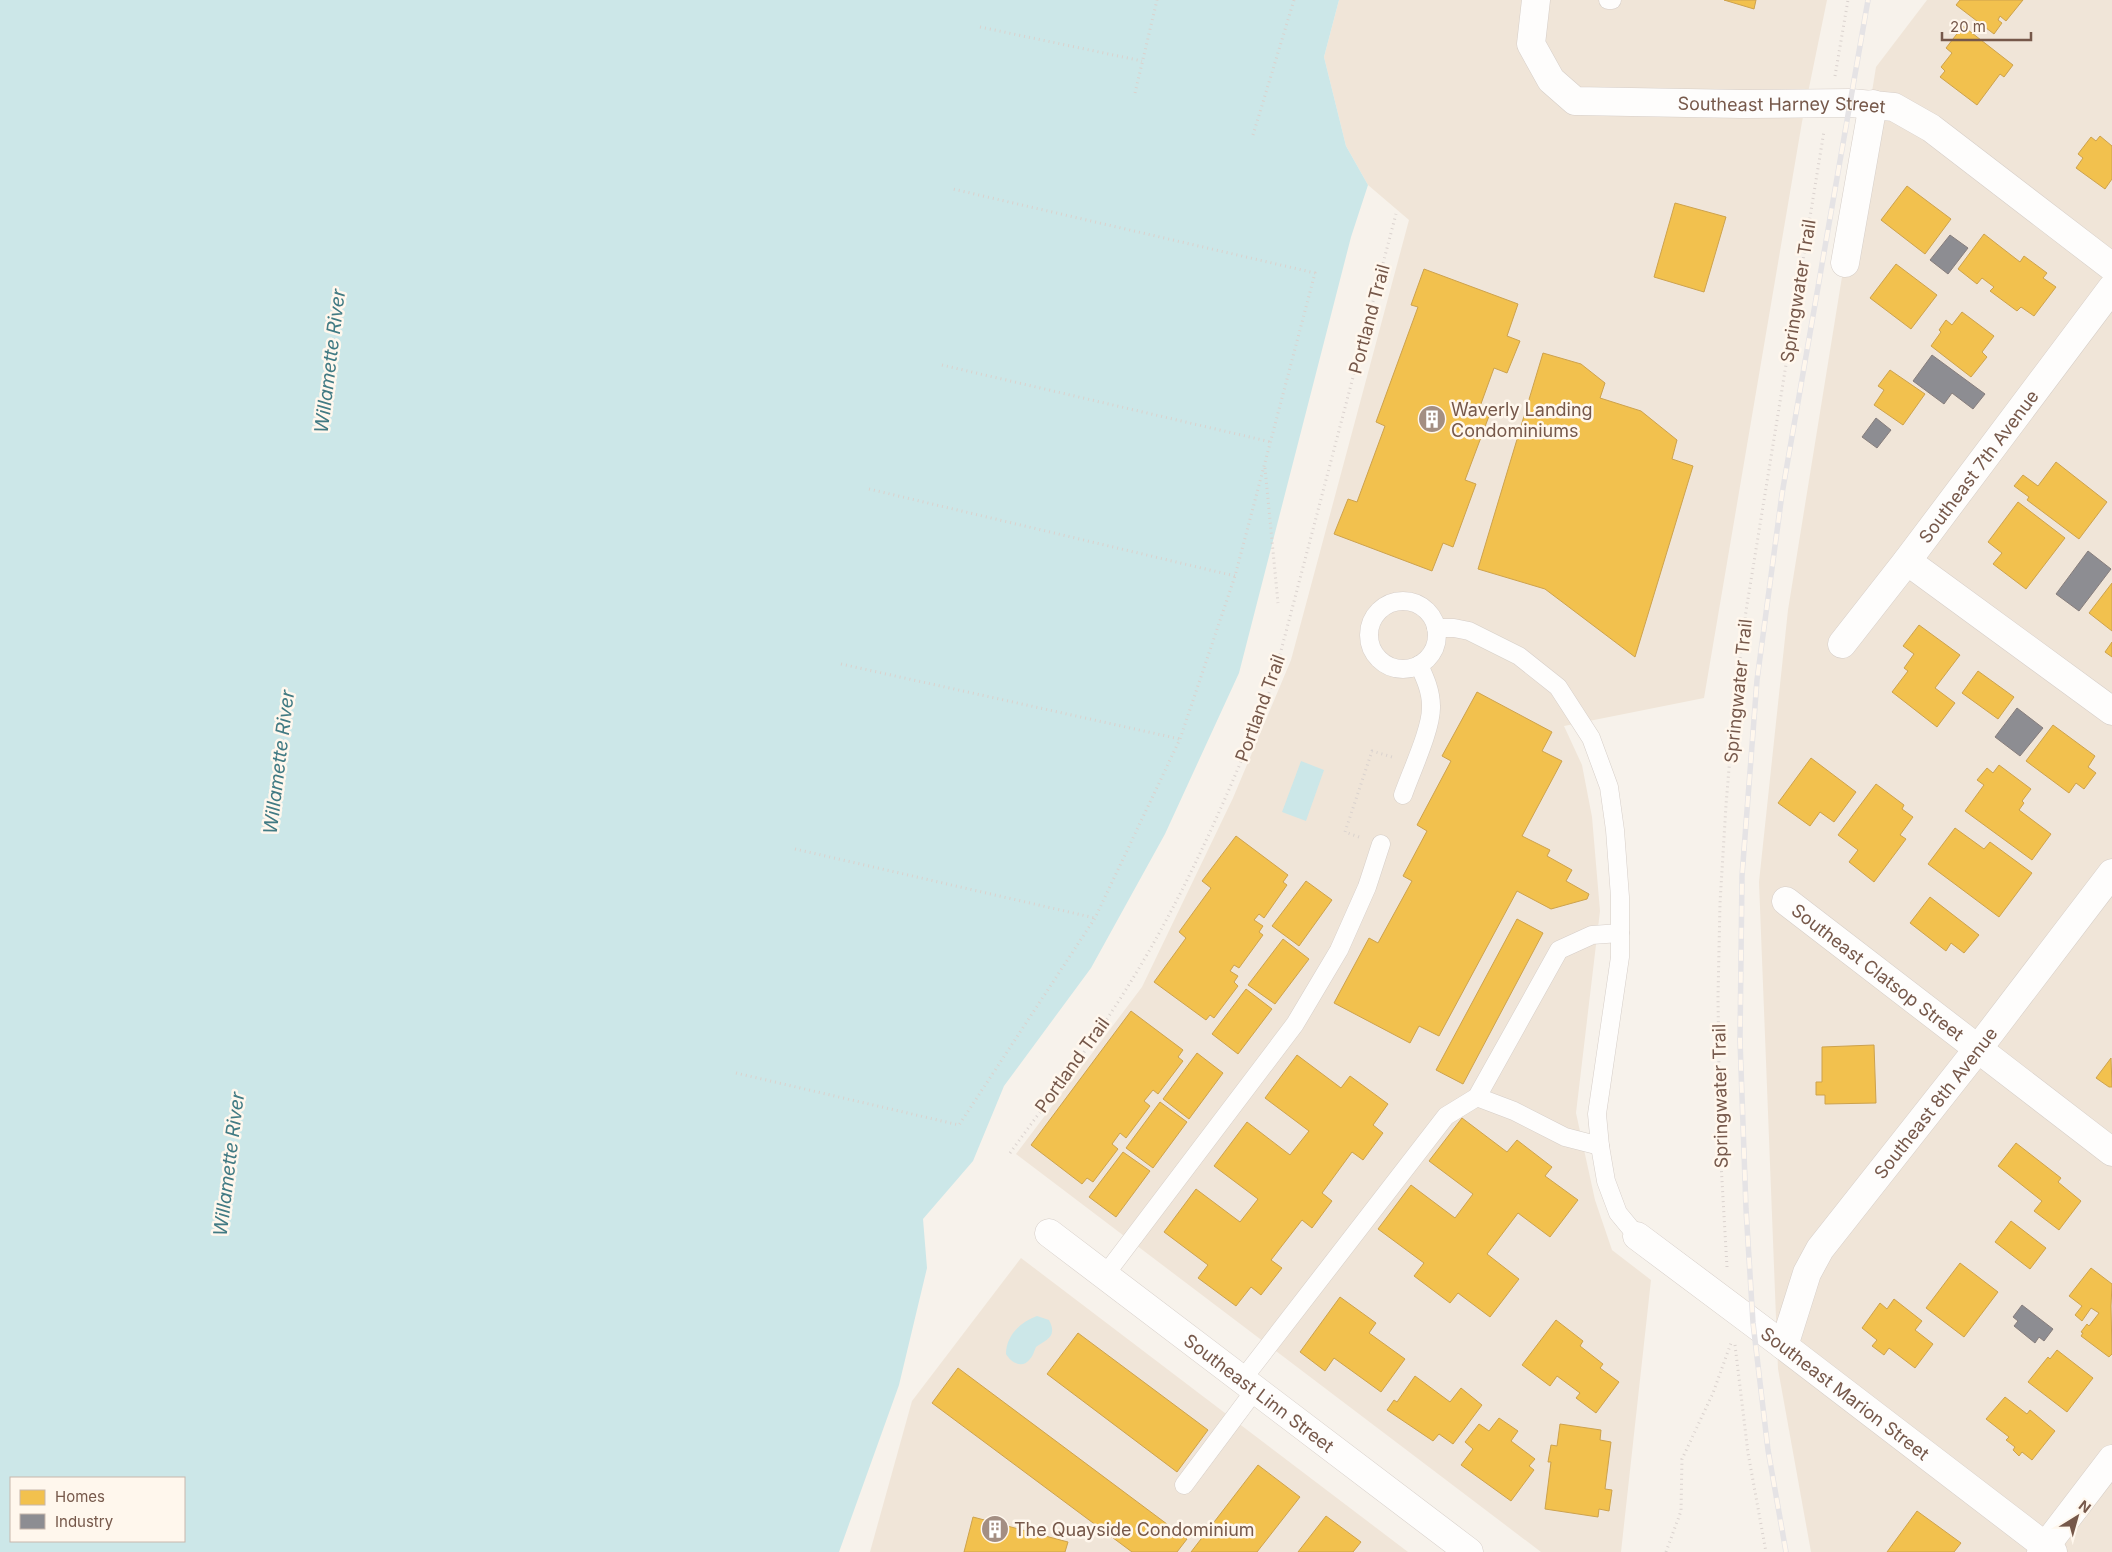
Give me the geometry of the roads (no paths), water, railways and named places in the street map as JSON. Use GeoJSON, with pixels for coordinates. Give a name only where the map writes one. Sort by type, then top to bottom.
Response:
{"type":"FeatureCollection","features":[{"type":"Feature","properties":{"kind":"street","name":"Southeast Harney Street"},"geometry":{"type":"LineString","coordinates":[[1536,0],[1532,44],[1550,80],[1575,101],[1873,104],[1894,107],[1931,128],[2112,267]]}},
{"type":"Feature","properties":{"kind":"street"},"geometry":{"type":"LineString","coordinates":[[1845,263],[1873,104]]}},
{"type":"Feature","properties":{"kind":"street","name":"Southeast 7th Avenue"},"geometry":{"type":"LineString","coordinates":[[1842,644],[1907,561],[2112,288]]}},
{"type":"Feature","properties":{"kind":"street"},"geometry":{"type":"LineString","coordinates":[[1907,561],[2112,712]]}},
{"type":"Feature","properties":{"kind":"street","name":"Southeast 8th Avenue"},"geometry":{"type":"LineString","coordinates":[[1784,1346],[1807,1273],[1820,1249],[1977,1050],[2112,873]]}},
{"type":"Feature","properties":{"kind":"street","name":"Southeast Clatsop Street"},"geometry":{"type":"LineString","coordinates":[[1786,901],[1977,1050],[2112,1152]]}},
{"type":"Feature","properties":{"kind":"street","name":"Southeast Linn Street"},"geometry":{"type":"LineString","coordinates":[[1049,1233],[1469,1552]]}},
{"type":"Feature","properties":{"kind":"street","name":"Southeast Marion Street"},"geometry":{"type":"LineString","coordinates":[[1637,1236],[1784,1346],[2047,1550]]}},
{"type":"Feature","properties":{"kind":"street"},"geometry":{"type":"LineString","coordinates":[[2047,1550],[2112,1459]]}},
{"type":"Feature","properties":{"kind":"lane"},"geometry":{"type":"LineString","coordinates":[[1403,600],[1417,603],[1428,611],[1435,622],[1438,635],[1435,649],[1427,660],[1419,664],[1402,670],[1389,666],[1378,659],[1371,648],[1368,634],[1371,621],[1378,610],[1390,602],[1403,600]]}},
{"type":"Feature","properties":{"kind":"lane"},"geometry":{"type":"LineString","coordinates":[[1436,628],[1469,631],[1519,656],[1558,688],[1591,738],[1608,787],[1620,897],[1620,957],[1615,1002],[1597,1114],[1606,1181],[1618,1214],[1637,1236]]}},
{"type":"Feature","properties":{"kind":"lane"},"geometry":{"type":"LineString","coordinates":[[1403,795],[1428,724],[1431,706],[1427,684],[1419,664]]}},
{"type":"Feature","properties":{"kind":"lane"},"geometry":{"type":"LineString","coordinates":[[1105,1276],[1295,1024],[1338,950],[1367,886],[1381,844]]}},
{"type":"Feature","properties":{"kind":"lane"},"geometry":{"type":"LineString","coordinates":[[1184,1485],[1249,1385],[1446,1116],[1478,1097],[1559,950],[1592,935],[1620,933]]}},
{"type":"Feature","properties":{"kind":"lane"},"geometry":{"type":"LineString","coordinates":[[1478,1097],[1514,1111],[1566,1137],[1600,1146]]}},
{"type":"Feature","properties":{"kind":"water","name":"Willamette River"},"geometry":{"type":"Polygon","coordinates":[[[0,0],[1339,0],[1324,57],[1346,146],[1368,185],[1351,237],[1239,673],[1165,834],[1091,968],[1004,1086],[973,1161],[923,1219],[927,1268],[899,1385],[839,1552],[0,1552],[0,0]]]}},
{"type":"Feature","properties":{"kind":"water"},"geometry":{"type":"Polygon","coordinates":[[[1301,761],[1324,770],[1306,821],[1282,812],[1301,761]]]}},
{"type":"Feature","properties":{"kind":"water"},"geometry":{"type":"Polygon","coordinates":[[[1037,1316],[1049,1320],[1052,1330],[1050,1337],[1036,1347],[1027,1362],[1017,1364],[1006,1354],[1008,1341],[1015,1330],[1037,1316]]]}},
{"type":"Feature","properties":{"kind":"railway"},"geometry":{"type":"LineString","coordinates":[[1786,1552],[1768,1450],[1753,1323],[1746,1209],[1740,1040],[1742,876],[1757,680],[1782,494],[1868,0]]}},
{"type":"Feature","properties":{"kind":"place","name":"Waverly Landing Condominiums"},"geometry":{"type":"Point","coordinates":[1432,419]}},
{"type":"Feature","properties":{"kind":"place","name":"The Quayside Condominium"},"geometry":{"type":"Point","coordinates":[995,1529]}}]}
